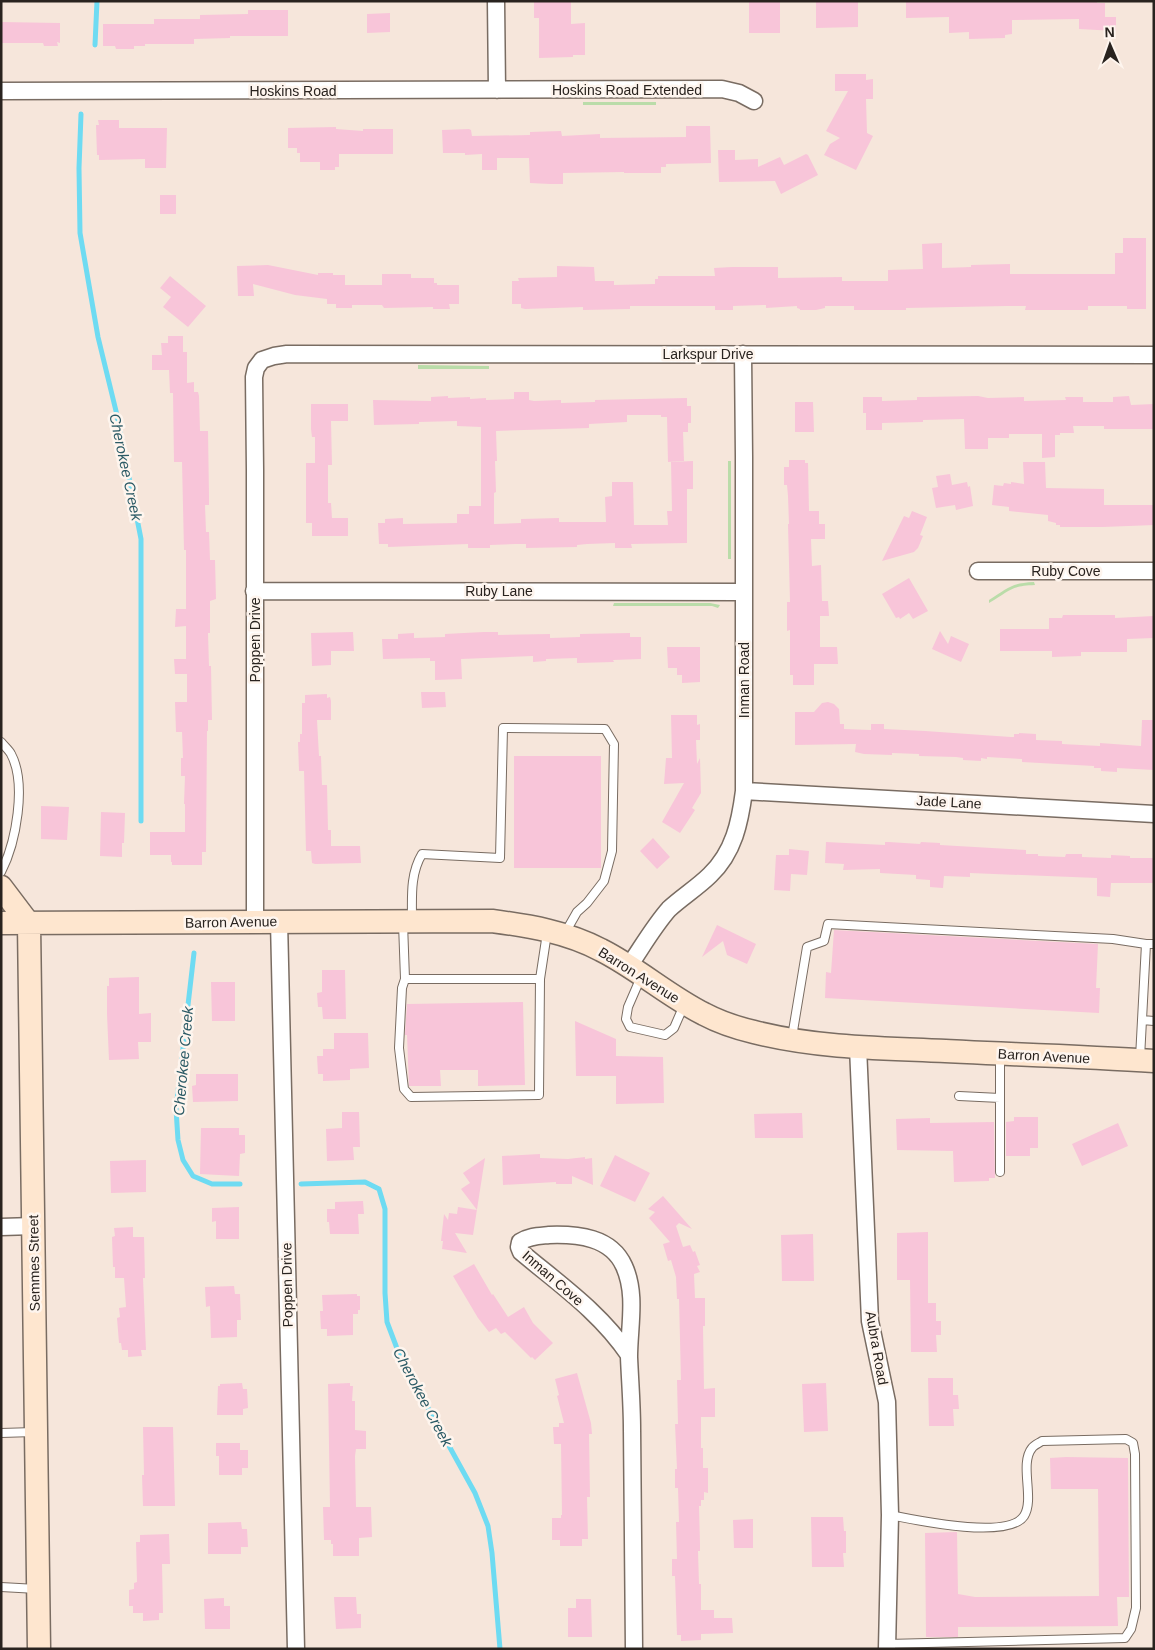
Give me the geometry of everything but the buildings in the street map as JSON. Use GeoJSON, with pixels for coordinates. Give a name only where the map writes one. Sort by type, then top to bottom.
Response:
{"type":"FeatureCollection","features":[{"type":"Feature","properties":{"kind":"main road"},"geometry":{"type":"LineString","coordinates":[[1,887],[29,924]]}},
{"type":"Feature","properties":{"kind":"main road","name":"Barron Avenue"},"geometry":{"type":"LineString","coordinates":[[1,923],[492,921],[527,925],[556,933],[600,950],[635,970],[704,1015],[754,1032],[792,1040],[858,1047],[1147,1061]]}},
{"type":"Feature","properties":{"kind":"main road","name":"Semmes Street"},"geometry":{"type":"LineString","coordinates":[[29,924],[39,1649]]}},
{"type":"Feature","properties":{"kind":"street"},"geometry":{"type":"LineString","coordinates":[[496,1],[497,90]]}},
{"type":"Feature","properties":{"kind":"street","name":"Hoskins Road"},"geometry":{"type":"LineString","coordinates":[[1,91],[497,90]]}},
{"type":"Feature","properties":{"kind":"street","name":"Hoskins Road Extended"},"geometry":{"type":"LineString","coordinates":[[497,90],[722,90],[739,93],[754,101]]}},
{"type":"Feature","properties":{"kind":"street","name":"Inman Road"},"geometry":{"type":"LineString","coordinates":[[635,970],[656,925],[670,909],[711,874],[723,860],[735,836],[740,818],[744,791],[744,457],[742,354]]}},
{"type":"Feature","properties":{"kind":"street","name":"Larkspur Drive"},"geometry":{"type":"LineString","coordinates":[[257,355],[1154,355]]}},
{"type":"Feature","properties":{"kind":"street","name":"Poppen Drive"},"geometry":{"type":"LineString","coordinates":[[255,922],[254,378],[257,355]]}},
{"type":"Feature","properties":{"kind":"street","name":"Ruby Cove"},"geometry":{"type":"LineString","coordinates":[[978,571],[1154,571]]}},
{"type":"Feature","properties":{"kind":"street","name":"Ruby Lane"},"geometry":{"type":"LineString","coordinates":[[254,591],[744,592]]}},
{"type":"Feature","properties":{"kind":"street","name":"Jade Lane"},"geometry":{"type":"LineString","coordinates":[[744,791],[1154,814]]}},
{"type":"Feature","properties":{"kind":"street","name":"Poppen Drive"},"geometry":{"type":"LineString","coordinates":[[279,921],[296,1649]]}},
{"type":"Feature","properties":{"kind":"street","name":"Aubra Road"},"geometry":{"type":"LineString","coordinates":[[858,1047],[870,1321],[887,1402],[890,1515],[887,1646]]}},
{"type":"Feature","properties":{"kind":"street"},"geometry":{"type":"LineString","coordinates":[[1,1227],[34,1226]]}},
{"type":"Feature","properties":{"kind":"street","name":"Inman Cove"},"geometry":{"type":"LineString","coordinates":[[629,1355],[621,1342],[585,1305],[566,1287],[521,1252],[520,1242],[525,1238],[576,1235],[598,1241],[609,1247],[617,1255],[624,1265],[628,1277],[631,1318],[629,1355],[632,1429],[634,1649]]}},
{"type":"Feature","properties":{"kind":"lane"},"geometry":{"type":"LineString","coordinates":[[503,728],[605,729],[614,744],[612,851],[604,882],[587,903],[556,933],[540,979],[539,1095],[411,1098],[404,1089],[399,1048],[408,921],[416,864],[422,854],[500,858],[503,728]]}},
{"type":"Feature","properties":{"kind":"lane"},"geometry":{"type":"LineString","coordinates":[[1,742],[11,753],[18,778],[18,803],[13,841],[8,859],[1,872]]}},
{"type":"Feature","properties":{"kind":"lane"},"geometry":{"type":"LineString","coordinates":[[792,1040],[807,947],[824,941],[828,924],[1113,938],[1150,944],[1142,1020],[1147,1061]]}},
{"type":"Feature","properties":{"kind":"lane"},"geometry":{"type":"LineString","coordinates":[[635,970],[626,1020],[630,1027],[665,1035],[674,1028],[685,1003]]}},
{"type":"Feature","properties":{"kind":"lane"},"geometry":{"type":"LineString","coordinates":[[405,978],[540,979]]}},
{"type":"Feature","properties":{"kind":"lane"},"geometry":{"type":"LineString","coordinates":[[1142,1020],[1154,1020]]}},
{"type":"Feature","properties":{"kind":"lane"},"geometry":{"type":"LineString","coordinates":[[1000,1054],[1000,1172]]}},
{"type":"Feature","properties":{"kind":"lane"},"geometry":{"type":"LineString","coordinates":[[959,1096],[1000,1098]]}},
{"type":"Feature","properties":{"kind":"lane"},"geometry":{"type":"LineString","coordinates":[[1,1433],[36,1432]]}},
{"type":"Feature","properties":{"kind":"lane"},"geometry":{"type":"LineString","coordinates":[[887,1646],[1125,1638],[1131,1629],[1136,1608],[1135,1454],[1133,1444],[1126,1438],[1042,1441],[1032,1448],[1027,1462],[1028,1503],[1025,1515],[1019,1521],[995,1527],[949,1526],[890,1515]]}},
{"type":"Feature","properties":{"kind":"lane"},"geometry":{"type":"LineString","coordinates":[[1,1587],[38,1589]]}},
{"type":"Feature","properties":{"kind":"green space"},"geometry":{"type":"Polygon","coordinates":[[[583,102],[656,102],[656,105],[583,105],[583,102]]]}},
{"type":"Feature","properties":{"kind":"green space"},"geometry":{"type":"Polygon","coordinates":[[[418,365],[489,366],[489,369],[418,369],[418,365]]]}},
{"type":"Feature","properties":{"kind":"green space"},"geometry":{"type":"Polygon","coordinates":[[[728,461],[731,461],[731,559],[728,559],[728,461]]]}},
{"type":"Feature","properties":{"kind":"green space"},"geometry":{"type":"Polygon","coordinates":[[[1034,582],[1035,585],[1015,588],[989,603],[989,600],[1010,587],[1034,582]]]}},
{"type":"Feature","properties":{"kind":"green space"},"geometry":{"type":"Polygon","coordinates":[[[614,603],[710,603],[720,605],[718,608],[712,606],[613,606],[614,603]]]}},
{"type":"Feature","properties":{"kind":"waterway","name":"Cherokee Creek"},"geometry":{"type":"LineString","coordinates":[[95,45],[97,1]]}},
{"type":"Feature","properties":{"kind":"waterway","name":"Cherokee Creek"},"geometry":{"type":"LineString","coordinates":[[81,114],[79,168],[80,233],[98,337],[116,411],[141,539],[141,821]]}},
{"type":"Feature","properties":{"kind":"waterway","name":"Cherokee Creek"},"geometry":{"type":"LineString","coordinates":[[194,953],[176,1109],[178,1140],[183,1160],[193,1176],[212,1184],[240,1184]]}},
{"type":"Feature","properties":{"kind":"waterway","name":"Cherokee Creek"},"geometry":{"type":"LineString","coordinates":[[301,1184],[365,1182],[379,1189],[385,1209],[387,1322],[401,1359],[475,1493],[488,1526],[500,1649]]}}]}
